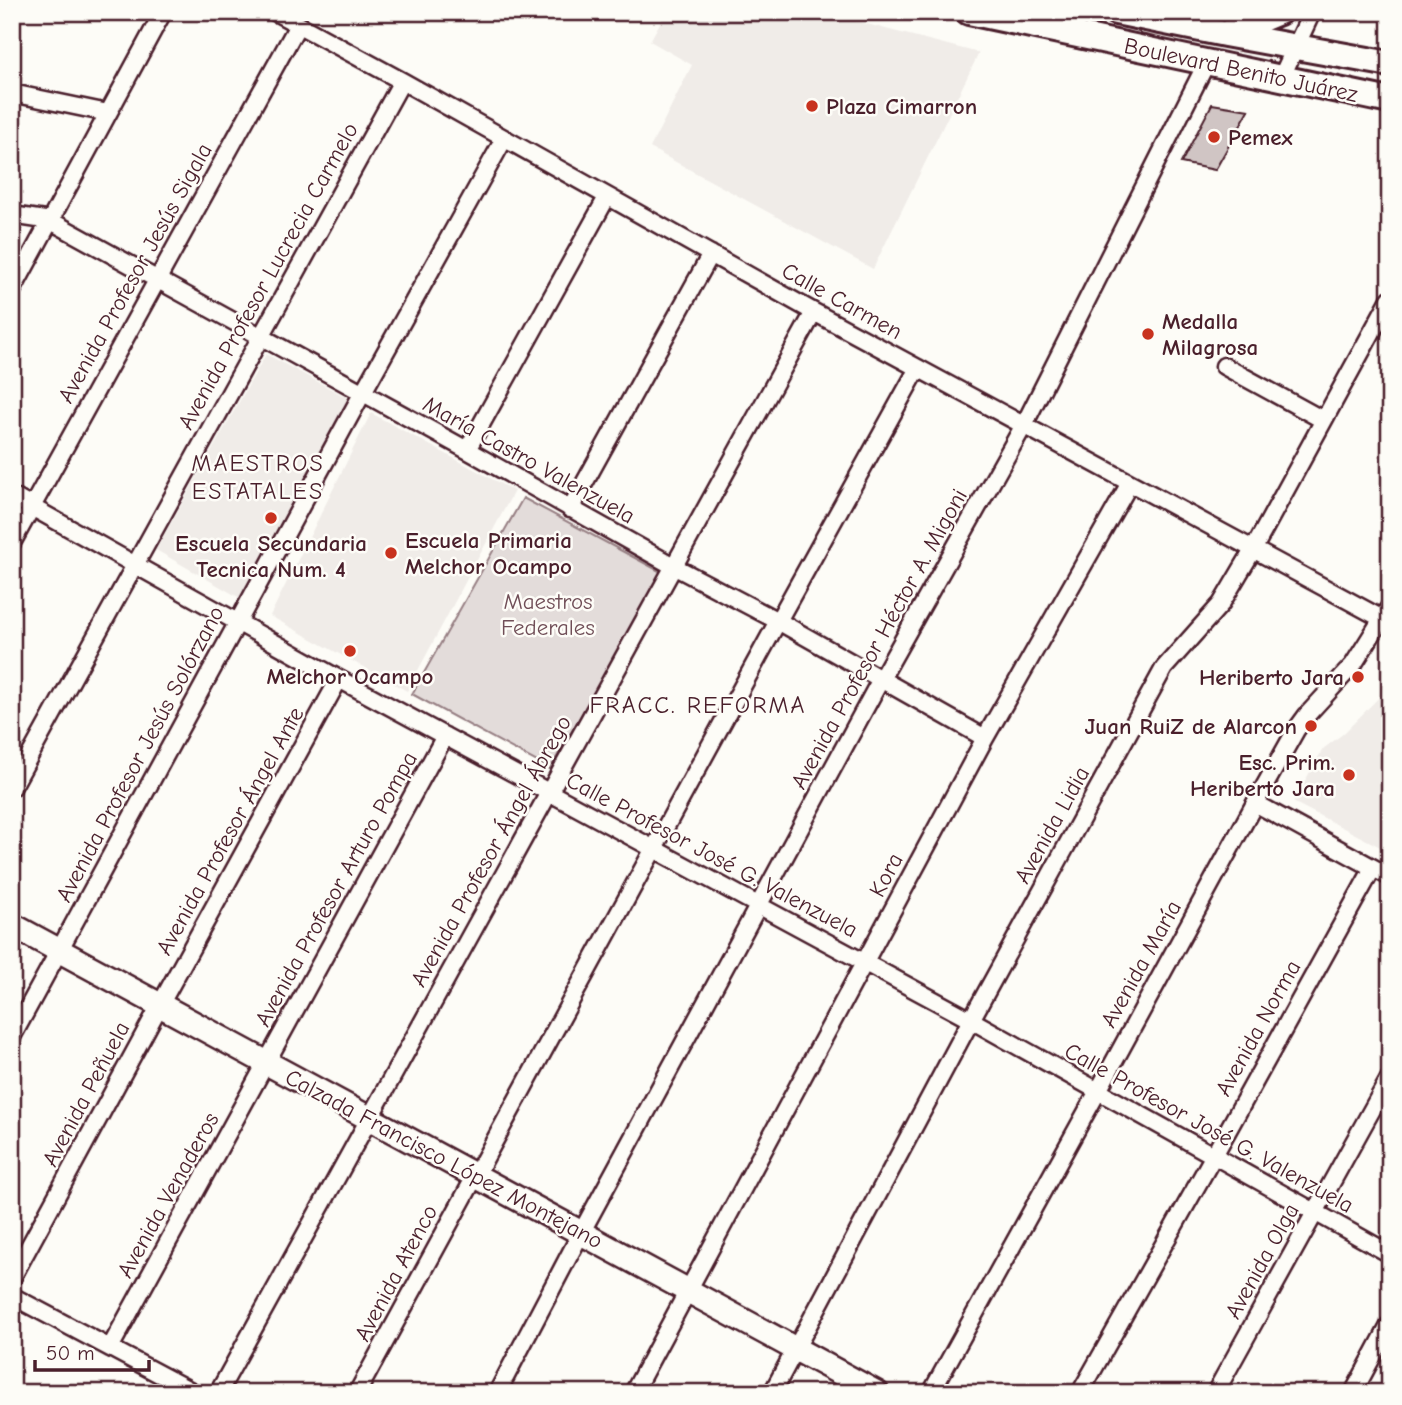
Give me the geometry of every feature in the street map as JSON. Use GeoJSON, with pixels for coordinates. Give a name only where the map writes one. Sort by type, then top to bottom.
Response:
{"type":"FeatureCollection","features":[{"type":"Feature","properties":{"kind":"main road","name":"Boulevard Benito Juárez"},"geometry":{"type":"LineString","coordinates":[[969,12],[1390,101]]}},
{"type":"Feature","properties":{"kind":"main road","name":"Boulevard Benito Juárez"},"geometry":{"type":"LineString","coordinates":[[1116,12],[1390,64]]}},
{"type":"Feature","properties":{"kind":"main road"},"geometry":{"type":"LineString","coordinates":[[1225,34],[1279,12]]}},
{"type":"Feature","properties":{"kind":"main road","name":"Calzada Francisco López Montejano"},"geometry":{"type":"LineString","coordinates":[[12,925],[877,1393]]}},
{"type":"Feature","properties":{"kind":"street"},"geometry":{"type":"LineString","coordinates":[[12,291],[163,12]]}},
{"type":"Feature","properties":{"kind":"street","name":"Calle Carmen"},"geometry":{"type":"LineString","coordinates":[[275,12],[814,312],[1253,550],[1387,616]]}},
{"type":"Feature","properties":{"kind":"street"},"geometry":{"type":"LineString","coordinates":[[1281,78],[1312,12]]}},
{"type":"Feature","properties":{"kind":"street","name":"Avenida Profesor Jesús Sigala"},"geometry":{"type":"LineString","coordinates":[[12,543],[298,25]]}},
{"type":"Feature","properties":{"kind":"street","name":"Avenida Profesor Héctor A. Migoni"},"geometry":{"type":"LineString","coordinates":[[496,1393],[881,679],[1024,425],[1207,62]]}},
{"type":"Feature","properties":{"kind":"street","name":"Avenida Profesor Lucrecia Carmelo"},"geometry":{"type":"LineString","coordinates":[[12,788],[402,81]]}},
{"type":"Feature","properties":{"kind":"street"},"geometry":{"type":"LineString","coordinates":[[12,93],[108,113]]}},
{"type":"Feature","properties":{"kind":"street","name":"Avenida Profesor Jesús Solórzano"},"geometry":{"type":"LineString","coordinates":[[12,1037],[504,139]]}},
{"type":"Feature","properties":{"kind":"street"},"geometry":{"type":"LineString","coordinates":[[467,450],[607,197]]}},
{"type":"Feature","properties":{"kind":"street","name":"María Castro Valenzuela"},"geometry":{"type":"LineString","coordinates":[[12,215],[51,221],[675,567],[778,621],[985,738]]}},
{"type":"Feature","properties":{"kind":"street"},"geometry":{"type":"LineString","coordinates":[[570,509],[711,254]]}},
{"type":"Feature","properties":{"kind":"street","name":"Avenida Lidia"},"geometry":{"type":"LineString","coordinates":[[772,1393],[971,1020],[1164,668],[1221,604],[1390,299]]}},
{"type":"Feature","properties":{"kind":"street","name":"Avenida Profesor Ángel Ábrego"},"geometry":{"type":"LineString","coordinates":[[218,1393],[814,312]]}},
{"type":"Feature","properties":{"kind":"street"},"geometry":{"type":"LineString","coordinates":[[1224,366],[1323,420]]}},
{"type":"Feature","properties":{"kind":"street","name":"Avenida Atenco"},"geometry":{"type":"LineString","coordinates":[[357,1393],[918,368]]}},
{"type":"Feature","properties":{"kind":"street","name":"Kora"},"geometry":{"type":"LineString","coordinates":[[633,1393],[985,738],[1130,483]]}},
{"type":"Feature","properties":{"kind":"street","name":"Calle Profesor José G. Valenzuela"},"geometry":{"type":"LineString","coordinates":[[12,496],[340,679],[971,1020],[1390,1254]]}},
{"type":"Feature","properties":{"kind":"street","name":"Avenida María"},"geometry":{"type":"LineString","coordinates":[[931,1393],[1296,730],[1353,665],[1387,616]]}},
{"type":"Feature","properties":{"kind":"street","name":"Avenida Profesor Ángel Ante"},"geometry":{"type":"LineString","coordinates":[[160,1004],[340,679]]}},
{"type":"Feature","properties":{"kind":"street","name":"Avenida Profesor Arturo Pompa"},"geometry":{"type":"LineString","coordinates":[[267,1064],[445,736]]}},
{"type":"Feature","properties":{"kind":"street"},"geometry":{"type":"LineString","coordinates":[[1255,803],[1390,877]]}},
{"type":"Feature","properties":{"kind":"street","name":"Avenida Norma"},"geometry":{"type":"LineString","coordinates":[[1080,1393],[1373,868]]}},
{"type":"Feature","properties":{"kind":"street","name":"Avenida Peñuela"},"geometry":{"type":"LineString","coordinates":[[12,1278],[160,1004]]}},
{"type":"Feature","properties":{"kind":"street","name":"Avenida Venaderos"},"geometry":{"type":"LineString","coordinates":[[110,1348],[267,1064]]}},
{"type":"Feature","properties":{"kind":"street","name":"Avenida Olga"},"geometry":{"type":"LineString","coordinates":[[1214,1393],[1390,1077]]}},
{"type":"Feature","properties":{"kind":"street"},"geometry":{"type":"LineString","coordinates":[[12,1296],[195,1393]]}},
{"type":"Feature","properties":{"kind":"street"},"geometry":{"type":"LineString","coordinates":[[1353,1393],[1390,1324]]}},
{"type":"Feature","properties":{"kind":"shaded area","name":"Plaza Cimarron"},"geometry":{"type":"Polygon","coordinates":[[[666,12],[820,12],[979,53],[873,269],[650,148],[692,65],[650,41],[666,12]]]}},
{"type":"Feature","properties":{"kind":"shaded area"},"geometry":{"type":"Polygon","coordinates":[[[266,354],[348,398],[240,598],[156,550],[266,354]]]}},
{"type":"Feature","properties":{"kind":"shaded area","name":"Escuela Primaria Melchor Ocampo"},"geometry":{"type":"Polygon","coordinates":[[[371,413],[514,491],[407,691],[270,616],[371,413]]]}},
{"type":"Feature","properties":{"kind":"shaded area","name":"Esc. Prim. Heriberto Jara"},"geometry":{"type":"Polygon","coordinates":[[[1390,686],[1390,852],[1293,802],[1323,749],[1344,733],[1390,686]]]}},
{"type":"Feature","properties":{"kind":"green space","name":"Maestros Federales"},"geometry":{"type":"Polygon","coordinates":[[[523,498],[663,573],[550,769],[412,694],[523,498]]]}},
{"type":"Feature","properties":{"kind":"building","name":"Pemex"},"geometry":{"type":"Polygon","coordinates":[[[1212,104],[1249,110],[1215,170],[1181,163],[1212,104]]]}},
{"type":"Feature","properties":{"kind":"place","name":"Plaza Cimarron"},"geometry":{"type":"Point","coordinates":[812,106]}},
{"type":"Feature","properties":{"kind":"place","name":"Pemex"},"geometry":{"type":"Point","coordinates":[1214,137]}},
{"type":"Feature","properties":{"kind":"place","name":"Medalla Milagrosa"},"geometry":{"type":"Point","coordinates":[1148,334]}},
{"type":"Feature","properties":{"kind":"place","name":"Escuela Secundaria Tecnica Num. 4"},"geometry":{"type":"Point","coordinates":[271,518]}},
{"type":"Feature","properties":{"kind":"place","name":"Escuela Primaria Melchor Ocampo"},"geometry":{"type":"Point","coordinates":[391,553]}},
{"type":"Feature","properties":{"kind":"place","name":"Melchor Ocampo"},"geometry":{"type":"Point","coordinates":[350,651]}},
{"type":"Feature","properties":{"kind":"place","name":"Heriberto Jara"},"geometry":{"type":"Point","coordinates":[1358,677]}},
{"type":"Feature","properties":{"kind":"place","name":"Juan RuiZ de Alarcon"},"geometry":{"type":"Point","coordinates":[1311,726]}},
{"type":"Feature","properties":{"kind":"place","name":"Esc. Prim. Heriberto Jara"},"geometry":{"type":"Point","coordinates":[1349,775]}},
{"type":"Feature","properties":{"kind":"district","name":"MAESTROS ESTATALES"},"geometry":{"type":"Point","coordinates":[258,477]}},
{"type":"Feature","properties":{"kind":"district","name":"FRACC. REFORMA"},"geometry":{"type":"Point","coordinates":[698,705]}}]}
